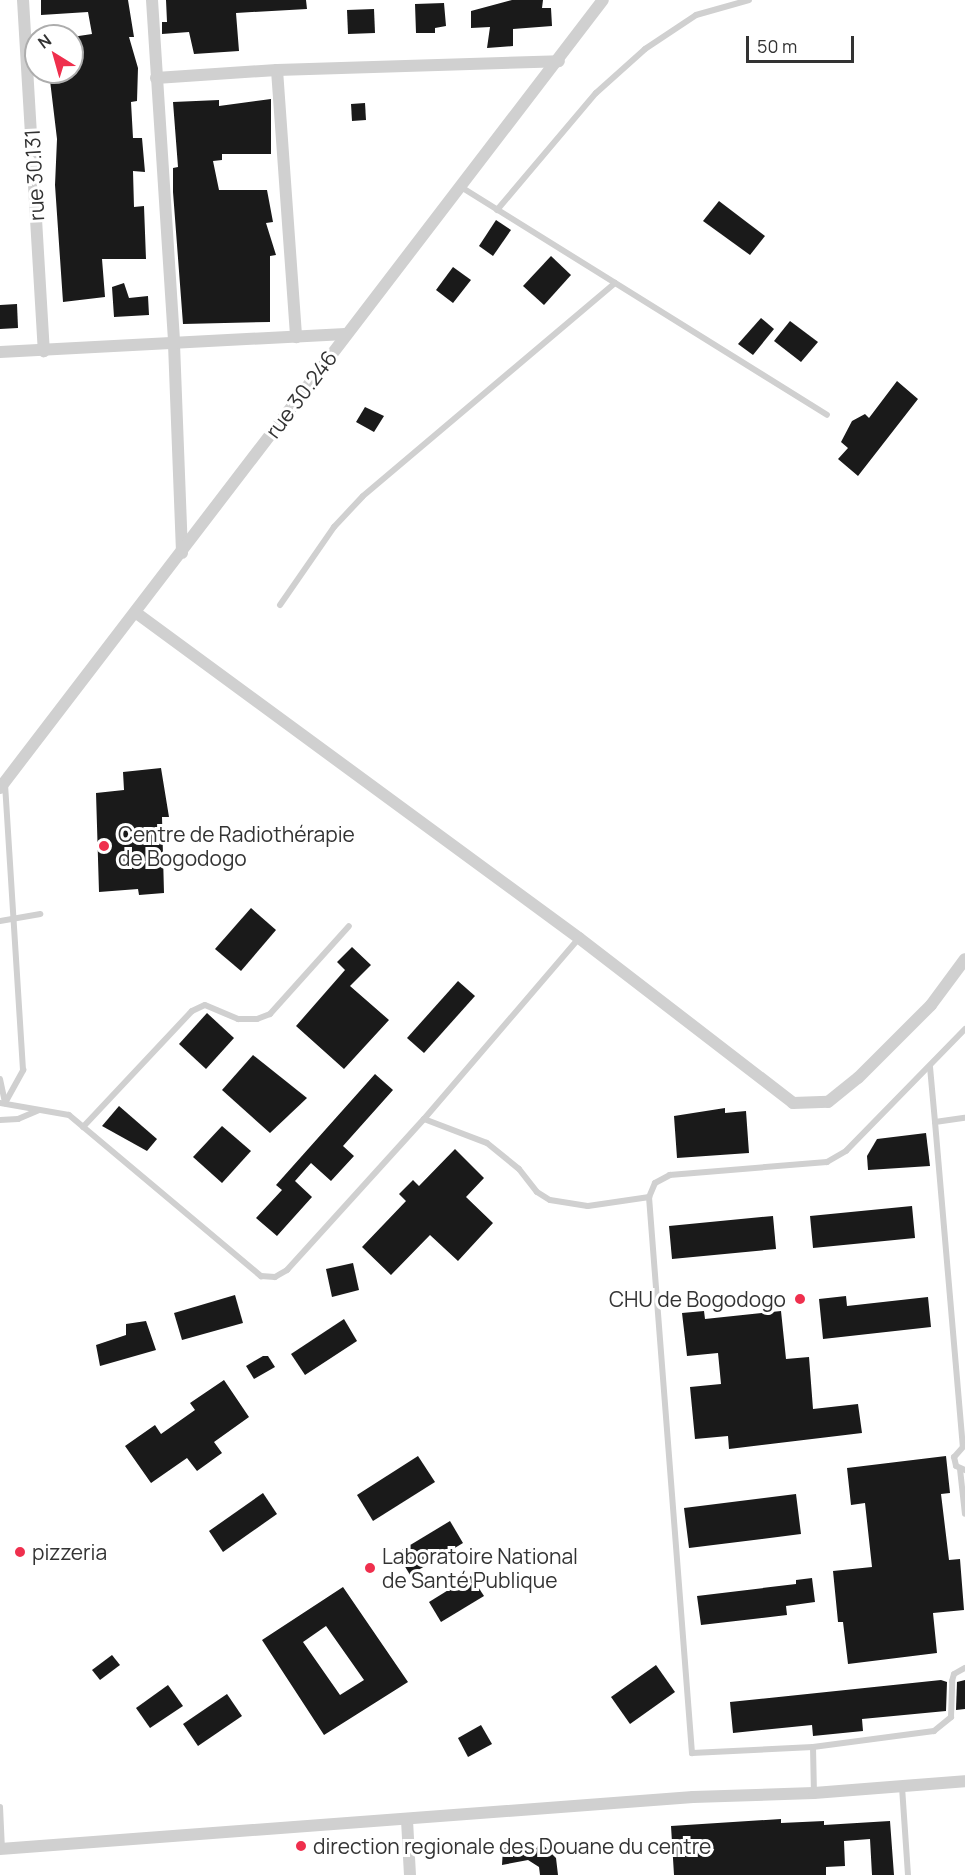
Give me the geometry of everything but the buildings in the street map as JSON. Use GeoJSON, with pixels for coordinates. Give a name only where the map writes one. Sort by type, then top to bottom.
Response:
{"type":"FeatureCollection","features":[{"type":"Feature","properties":{"kind":"street","name":"rue 30.131"},"geometry":{"type":"LineString","coordinates":[[23,0],[44,351]]}},
{"type":"Feature","properties":{"kind":"street"},"geometry":{"type":"LineString","coordinates":[[152,0],[174,344],[182,553]]}},
{"type":"Feature","properties":{"kind":"street","name":"rue 30.246"},"geometry":{"type":"LineString","coordinates":[[3,784],[182,553],[346,334],[559,61],[603,0]]}},
{"type":"Feature","properties":{"kind":"street"},"geometry":{"type":"LineString","coordinates":[[156,78],[277,70],[559,61]]}},
{"type":"Feature","properties":{"kind":"street"},"geometry":{"type":"LineString","coordinates":[[277,70],[296,337]]}},
{"type":"Feature","properties":{"kind":"street"},"geometry":{"type":"LineString","coordinates":[[0,352],[346,334]]}},
{"type":"Feature","properties":{"kind":"street"},"geometry":{"type":"LineString","coordinates":[[135,612],[579,938],[793,1103],[811,1105],[828,1102],[858,1078],[930,1005],[965,959]]}},
{"type":"Feature","properties":{"kind":"street"},"geometry":{"type":"LineString","coordinates":[[1,1849],[693,1797],[814,1793],[965,1781]]}},
{"type":"Feature","properties":{"kind":"street"},"geometry":{"type":"LineString","coordinates":[[407,1820],[410,1875]]}},
{"type":"Feature","properties":{"kind":"lane"},"geometry":{"type":"LineString","coordinates":[[497,210],[596,93],[645,49],[696,15],[749,0]]}},
{"type":"Feature","properties":{"kind":"lane"},"geometry":{"type":"LineString","coordinates":[[460,187],[827,415]]}},
{"type":"Feature","properties":{"kind":"lane"},"geometry":{"type":"LineString","coordinates":[[280,605],[334,527],[363,496],[615,283]]}},
{"type":"Feature","properties":{"kind":"lane"},"geometry":{"type":"LineString","coordinates":[[3,784],[23,1070],[3,1103]]}},
{"type":"Feature","properties":{"kind":"lane"},"geometry":{"type":"LineString","coordinates":[[0,921],[40,914]]}},
{"type":"Feature","properties":{"kind":"lane"},"geometry":{"type":"LineString","coordinates":[[83,1128],[192,1011],[205,1005],[248,1019],[270,1014],[349,926]]}},
{"type":"Feature","properties":{"kind":"lane"},"geometry":{"type":"LineString","coordinates":[[3,1103],[69,1115],[261,1276],[275,1276],[287,1270],[424,1119],[579,938]]}},
{"type":"Feature","properties":{"kind":"lane"},"geometry":{"type":"LineString","coordinates":[[965,1029],[846,1151],[827,1162],[670,1175],[655,1183],[649,1197],[692,1752],[813,1747],[942,1727],[951,1717],[951,1681],[954,1674],[965,1668]]}},
{"type":"Feature","properties":{"kind":"lane"},"geometry":{"type":"LineString","coordinates":[[930,1067],[964,1446],[954,1457],[962,1470],[965,1514]]}},
{"type":"Feature","properties":{"kind":"lane"},"geometry":{"type":"LineString","coordinates":[[0,1079],[3,1103]]}},
{"type":"Feature","properties":{"kind":"lane"},"geometry":{"type":"LineString","coordinates":[[0,1120],[18,1119],[39,1109]]}},
{"type":"Feature","properties":{"kind":"lane"},"geometry":{"type":"LineString","coordinates":[[935,1122],[965,1118]]}},
{"type":"Feature","properties":{"kind":"lane"},"geometry":{"type":"LineString","coordinates":[[424,1119],[487,1143],[519,1169],[537,1192],[550,1200],[588,1206],[649,1197]]}},
{"type":"Feature","properties":{"kind":"lane"},"geometry":{"type":"LineString","coordinates":[[813,1747],[814,1793]]}},
{"type":"Feature","properties":{"kind":"lane"},"geometry":{"type":"LineString","coordinates":[[902,1786],[908,1875]]}},
{"type":"Feature","properties":{"kind":"lane"},"geometry":{"type":"LineString","coordinates":[[0,1807],[1,1849]]}},
{"type":"Feature","properties":{"kind":"place","name":"Centre de Radiothérapie de Bogodogo"},"geometry":{"type":"Point","coordinates":[104,846]}},
{"type":"Feature","properties":{"kind":"place","name":"CHU de Bogodogo"},"geometry":{"type":"Point","coordinates":[800,1299]}},
{"type":"Feature","properties":{"kind":"place","name":"pizzeria"},"geometry":{"type":"Point","coordinates":[20,1552]}},
{"type":"Feature","properties":{"kind":"place","name":"Laboratoire National de Santé Publique"},"geometry":{"type":"Point","coordinates":[370,1568]}},
{"type":"Feature","properties":{"kind":"place","name":"direction regionale des Douane du centre"},"geometry":{"type":"Point","coordinates":[301,1846]}}]}
